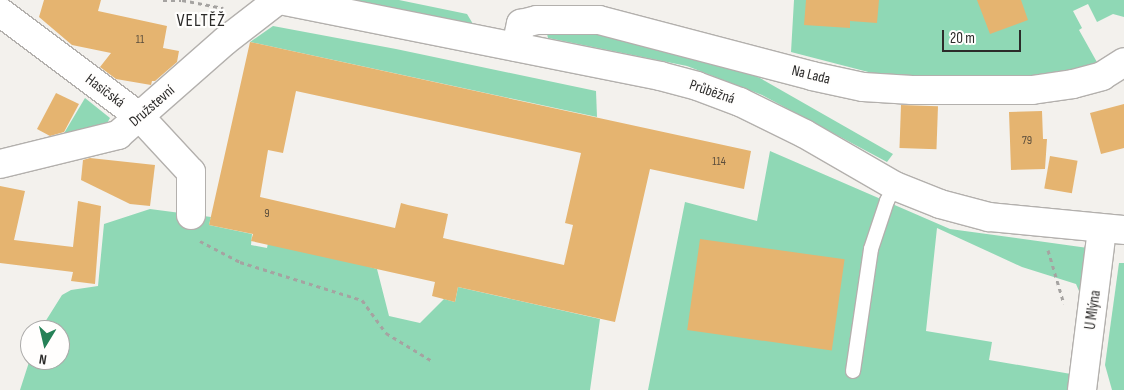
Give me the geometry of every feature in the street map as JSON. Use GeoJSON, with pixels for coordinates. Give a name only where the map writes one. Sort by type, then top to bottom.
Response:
{"type":"FeatureCollection","features":[{"type":"Feature","properties":{"kind":"street","name":"Průběžná"},"geometry":{"type":"LineString","coordinates":[[279,0],[660,76],[732,98],[805,134],[895,186],[940,204],[989,217],[1113,230]]}},
{"type":"Feature","properties":{"kind":"street","name":"Družstevní"},"geometry":{"type":"LineString","coordinates":[[0,164],[118,135],[225,42],[279,0]]}},
{"type":"Feature","properties":{"kind":"street","name":"Hasičská"},"geometry":{"type":"LineString","coordinates":[[0,12],[140,117],[191,172],[191,215]]}},
{"type":"Feature","properties":{"kind":"street","name":"Na Lada"},"geometry":{"type":"LineString","coordinates":[[516,47],[521,24],[537,20],[599,20],[812,76],[863,87],[912,90],[1032,90],[1073,84],[1102,76],[1124,62]]}},
{"type":"Feature","properties":{"kind":"street","name":"U Mlýna"},"geometry":{"type":"LineString","coordinates":[[1082,390],[1113,230]]}},
{"type":"Feature","properties":{"kind":"lane"},"geometry":{"type":"LineString","coordinates":[[853,371],[871,248],[887,201],[895,186]]}},
{"type":"Feature","properties":{"kind":"path"},"geometry":{"type":"LineString","coordinates":[[164,0],[181,0]]}},
{"type":"Feature","properties":{"kind":"path"},"geometry":{"type":"LineString","coordinates":[[191,215],[199,240],[240,262],[362,300],[386,333],[432,361]]}},
{"type":"Feature","properties":{"kind":"green space"},"geometry":{"type":"Polygon","coordinates":[[[348,0],[399,0],[467,14],[473,24],[348,0]]]}},
{"type":"Feature","properties":{"kind":"green space"},"geometry":{"type":"Polygon","coordinates":[[[794,0],[1124,0],[1124,17],[1113,14],[1097,22],[1088,4],[1073,11],[1082,28],[1079,30],[1098,64],[1054,75],[907,82],[791,52],[794,0]]]}},
{"type":"Feature","properties":{"kind":"green space"},"geometry":{"type":"Polygon","coordinates":[[[273,26],[396,49],[596,91],[597,117],[250,42],[273,26]]]}},
{"type":"Feature","properties":{"kind":"green space"},"geometry":{"type":"Polygon","coordinates":[[[553,30],[612,35],[717,61],[760,78],[893,154],[887,162],[762,95],[687,66],[548,38],[547,34],[553,30]]]}},
{"type":"Feature","properties":{"kind":"green space"},"geometry":{"type":"Polygon","coordinates":[[[85,98],[110,118],[106,125],[60,140],[85,98]]]}},
{"type":"Feature","properties":{"kind":"green space"},"geometry":{"type":"Polygon","coordinates":[[[770,151],[950,229],[1088,248],[1082,298],[1076,284],[1022,267],[937,228],[926,331],[992,342],[989,360],[1071,374],[1069,390],[648,390],[685,202],[757,221],[770,151]]]}},
{"type":"Feature","properties":{"kind":"green space"},"geometry":{"type":"Polygon","coordinates":[[[150,209],[211,217],[209,225],[252,234],[251,245],[267,248],[269,238],[377,269],[389,316],[420,323],[444,299],[455,302],[458,287],[600,319],[590,390],[20,390],[26,370],[70,370],[70,320],[46,320],[62,295],[71,290],[98,286],[104,224],[150,209]]]}},
{"type":"Feature","properties":{"kind":"green space"},"geometry":{"type":"Polygon","coordinates":[[[1119,263],[1124,263],[1124,390],[1112,390],[1105,365],[1119,263]]]}},
{"type":"Feature","properties":{"kind":"building"},"geometry":{"type":"Polygon","coordinates":[[[44,0],[101,0],[98,11],[167,26],[163,48],[179,51],[177,62],[155,81],[152,81],[151,85],[116,79],[100,67],[111,53],[72,45],[39,17],[44,0]]]}},
{"type":"Feature","properties":{"kind":"building"},"geometry":{"type":"Polygon","coordinates":[[[806,0],[879,0],[877,23],[850,21],[850,28],[804,25],[806,0]]]}},
{"type":"Feature","properties":{"kind":"building"},"geometry":{"type":"Polygon","coordinates":[[[977,0],[1021,0],[1028,20],[990,34],[977,0]]]}},
{"type":"Feature","properties":{"kind":"building"},"geometry":{"type":"Polygon","coordinates":[[[250,42],[751,151],[744,189],[650,169],[615,322],[458,287],[455,302],[432,296],[435,282],[251,241],[253,234],[209,225],[250,42]],[[296,91],[283,153],[268,150],[260,197],[395,228],[401,203],[448,214],[443,238],[564,265],[573,225],[565,223],[581,153],[296,91]]]}},
{"type":"Feature","properties":{"kind":"building"},"geometry":{"type":"Polygon","coordinates":[[[56,93],[79,104],[64,132],[50,136],[37,129],[56,93]]]}},
{"type":"Feature","properties":{"kind":"building"},"geometry":{"type":"Polygon","coordinates":[[[1124,104],[1124,148],[1101,154],[1090,113],[1124,104]]]}},
{"type":"Feature","properties":{"kind":"building"},"geometry":{"type":"Polygon","coordinates":[[[901,105],[938,106],[936,149],[899,148],[901,105]]]}},
{"type":"Feature","properties":{"kind":"building"},"geometry":{"type":"Polygon","coordinates":[[[1042,111],[1043,139],[1047,139],[1045,169],[1011,170],[1009,112],[1042,111]]]}},
{"type":"Feature","properties":{"kind":"building"},"geometry":{"type":"Polygon","coordinates":[[[1050,156],[1078,161],[1072,193],[1044,188],[1050,156]]]}},
{"type":"Feature","properties":{"kind":"building"},"geometry":{"type":"Polygon","coordinates":[[[90,158],[155,165],[150,206],[130,204],[81,180],[83,160],[90,158]]]}},
{"type":"Feature","properties":{"kind":"building"},"geometry":{"type":"Polygon","coordinates":[[[0,186],[25,191],[14,240],[73,247],[78,201],[101,206],[95,284],[71,281],[73,272],[0,263],[0,186]]]}},
{"type":"Feature","properties":{"kind":"building"},"geometry":{"type":"Polygon","coordinates":[[[700,239],[845,259],[832,350],[687,330],[700,239]]]}},
{"type":"Feature","properties":{"kind":"district","name":"VELTĚŽ"},"geometry":{"type":"Point","coordinates":[201,21]}}]}
